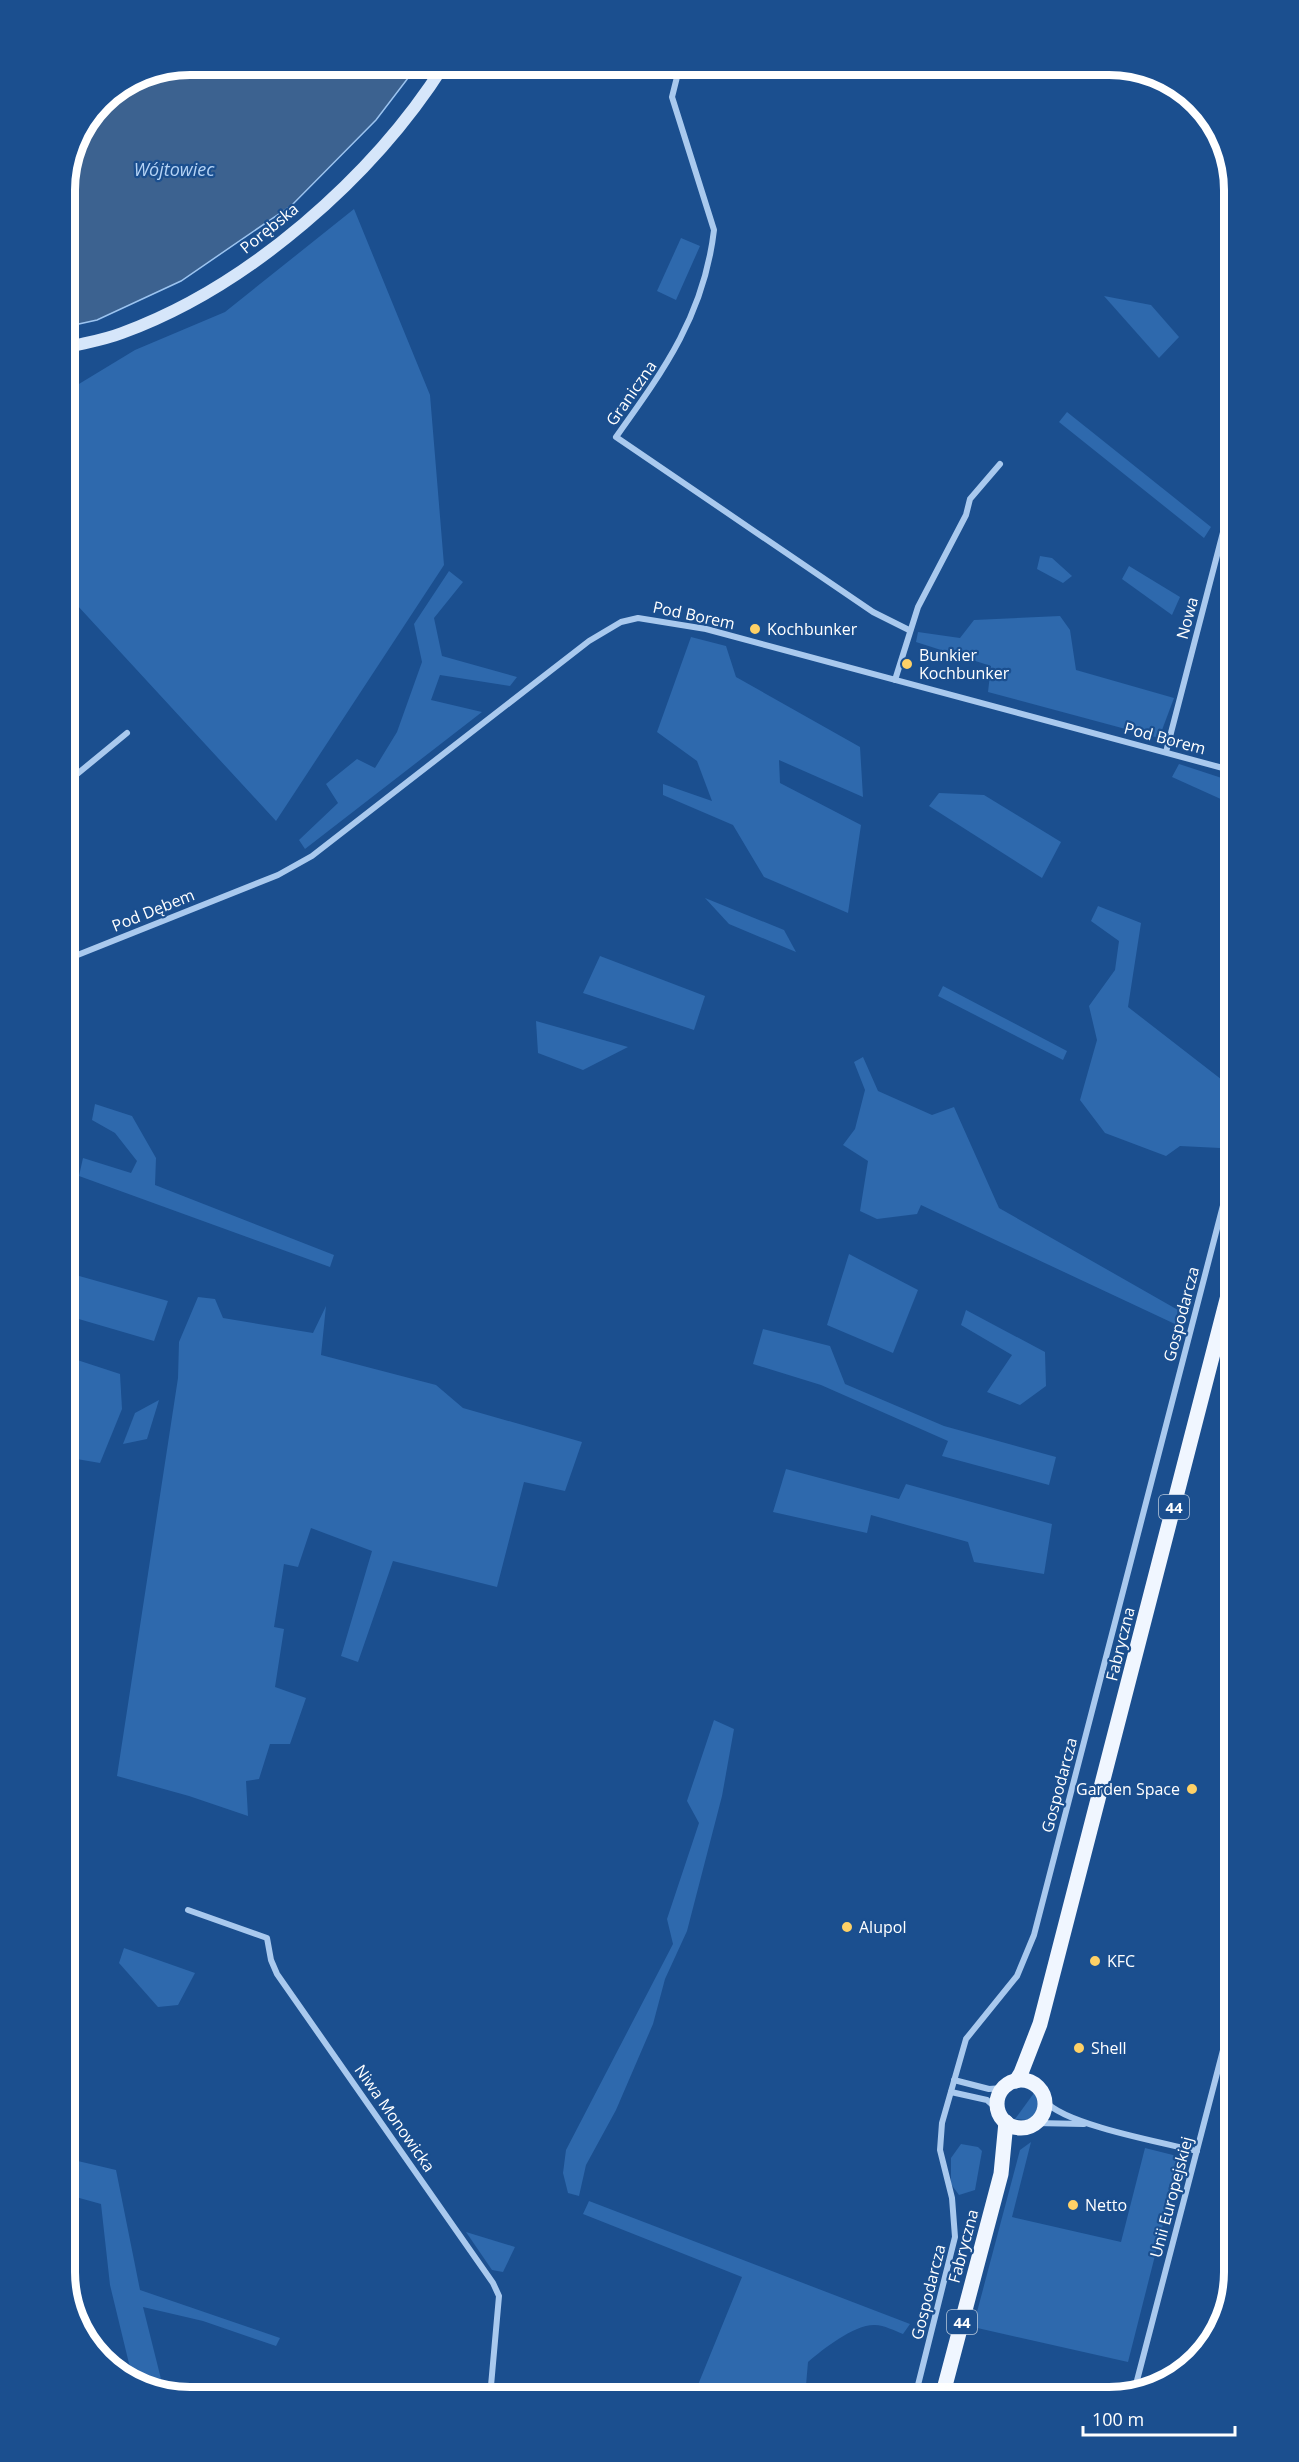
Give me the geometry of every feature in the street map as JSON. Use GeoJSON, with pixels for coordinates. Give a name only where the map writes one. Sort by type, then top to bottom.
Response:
{"type":"FeatureCollection","features":[{"type":"Feature","properties":{"kind":"main road","name":"Fabryczna"},"geometry":{"type":"LineString","coordinates":[[1010,2084],[1025,2064],[1040,2024],[1224,1311]]}},
{"type":"Feature","properties":{"kind":"main road","name":"Fabryczna"},"geometry":{"type":"LineString","coordinates":[[1035,2084],[1034,2066],[1040,2024]]}},
{"type":"Feature","properties":{"kind":"main road"},"geometry":{"type":"LineString","coordinates":[[1010,2084],[1026,2080],[1035,2084],[1042,2092],[1045,2101]]}},
{"type":"Feature","properties":{"kind":"main road","name":"44"},"geometry":{"type":"LineString","coordinates":[[1002,2116],[998,2098],[1010,2084]]}},
{"type":"Feature","properties":{"kind":"main road","name":"44"},"geometry":{"type":"LineString","coordinates":[[1029,2125],[1044,2113],[1045,2101]]}},
{"type":"Feature","properties":{"kind":"main road","name":"Fabryczna"},"geometry":{"type":"LineString","coordinates":[[945,2387],[1000,2174],[1002,2116]]}},
{"type":"Feature","properties":{"kind":"main road"},"geometry":{"type":"LineString","coordinates":[[1002,2116],[1029,2125]]}},
{"type":"Feature","properties":{"kind":"main road","name":"Fabryczna"},"geometry":{"type":"LineString","coordinates":[[1000,2174],[1029,2125]]}},
{"type":"Feature","properties":{"kind":"street","name":"Porębska"},"geometry":{"type":"LineString","coordinates":[[75,345],[122,333],[198,297],[264,256],[374,159],[437,75]]}},
{"type":"Feature","properties":{"kind":"street","name":"Graniczna"},"geometry":{"type":"LineString","coordinates":[[678,75],[672,97],[714,230],[711,253],[700,295],[685,332],[665,369],[616,437],[873,612],[909,630]]}},
{"type":"Feature","properties":{"kind":"street"},"geometry":{"type":"LineString","coordinates":[[895,680],[909,630],[918,608],[966,515],[970,500],[1000,464]]}},
{"type":"Feature","properties":{"kind":"street","name":"Nowa"},"geometry":{"type":"LineString","coordinates":[[1166,753],[1224,529]]}},
{"type":"Feature","properties":{"kind":"street","name":"Pod Borem"},"geometry":{"type":"LineString","coordinates":[[252,885],[278,875],[312,856],[590,641],[621,622],[638,618],[695,627],[1224,768]]}},
{"type":"Feature","properties":{"kind":"street"},"geometry":{"type":"LineString","coordinates":[[75,776],[128,733]]}},
{"type":"Feature","properties":{"kind":"street","name":"Pod Dębem"},"geometry":{"type":"LineString","coordinates":[[75,956],[252,885]]}},
{"type":"Feature","properties":{"kind":"street","name":"Gospodarcza"},"geometry":{"type":"LineString","coordinates":[[918,2387],[955,2237],[952,2198],[940,2150],[942,2123],[966,2039],[1017,1976],[1034,1935],[1224,1202]]}},
{"type":"Feature","properties":{"kind":"street","name":"Niwa Monowicka"},"geometry":{"type":"LineString","coordinates":[[188,1910],[267,1938],[271,1960],[277,1974],[494,2283],[500,2296],[491,2387]]}},
{"type":"Feature","properties":{"kind":"street","name":"Unii Europejskiej"},"geometry":{"type":"LineString","coordinates":[[1136,2384],[1224,2046]]}},
{"type":"Feature","properties":{"kind":"street"},"geometry":{"type":"LineString","coordinates":[[954,2080],[989,2089],[1010,2084]]}},
{"type":"Feature","properties":{"kind":"street"},"geometry":{"type":"LineString","coordinates":[[951,2092],[987,2100],[1002,2116]]}},
{"type":"Feature","properties":{"kind":"street"},"geometry":{"type":"LineString","coordinates":[[1045,2101],[1055,2110],[1090,2124],[1197,2151]]}},
{"type":"Feature","properties":{"kind":"street"},"geometry":{"type":"LineString","coordinates":[[1029,2125],[1090,2124]]}},
{"type":"Feature","properties":{"kind":"shaded area"},"geometry":{"type":"Polygon","coordinates":[[[354,209],[430,395],[444,565],[276,821],[75,603],[75,386],[135,350],[225,312],[354,209]]]}},
{"type":"Feature","properties":{"kind":"shaded area"},"geometry":{"type":"Polygon","coordinates":[[[681,238],[700,246],[676,300],[657,291],[681,238]]]}},
{"type":"Feature","properties":{"kind":"shaded area"},"geometry":{"type":"Polygon","coordinates":[[[1104,296],[1151,305],[1179,337],[1159,358],[1104,296]]]}},
{"type":"Feature","properties":{"kind":"shaded area"},"geometry":{"type":"Polygon","coordinates":[[[1067,412],[1211,527],[1204,538],[1059,422],[1067,412]]]}},
{"type":"Feature","properties":{"kind":"shaded area"},"geometry":{"type":"Polygon","coordinates":[[[1040,556],[1052,558],[1072,576],[1063,583],[1037,569],[1040,556]]]}},
{"type":"Feature","properties":{"kind":"shaded area"},"geometry":{"type":"Polygon","coordinates":[[[1129,566],[1180,597],[1172,615],[1122,579],[1129,566]]]}},
{"type":"Feature","properties":{"kind":"shaded area"},"geometry":{"type":"Polygon","coordinates":[[[449,571],[463,582],[434,618],[442,656],[517,677],[510,686],[440,675],[431,700],[482,712],[305,849],[299,840],[338,803],[326,784],[357,759],[375,768],[397,732],[422,662],[414,624],[449,571]]]}},
{"type":"Feature","properties":{"kind":"shaded area"},"geometry":{"type":"Polygon","coordinates":[[[1060,616],[1070,630],[1076,670],[1174,698],[1159,738],[988,692],[991,666],[916,642],[918,632],[960,638],[974,620],[1060,616]]]}},
{"type":"Feature","properties":{"kind":"shaded area"},"geometry":{"type":"Polygon","coordinates":[[[691,637],[726,646],[736,677],[860,747],[863,797],[779,760],[780,783],[861,825],[848,913],[764,877],[733,825],[663,795],[663,784],[712,801],[697,761],[657,732],[691,637]]]}},
{"type":"Feature","properties":{"kind":"shaded area"},"geometry":{"type":"Polygon","coordinates":[[[1179,764],[1224,779],[1224,800],[1172,777],[1179,764]]]}},
{"type":"Feature","properties":{"kind":"shaded area"},"geometry":{"type":"Polygon","coordinates":[[[939,793],[984,795],[1061,842],[1042,878],[929,806],[939,793]]]}},
{"type":"Feature","properties":{"kind":"shaded area"},"geometry":{"type":"Polygon","coordinates":[[[705,898],[784,930],[796,952],[729,924],[705,898]]]}},
{"type":"Feature","properties":{"kind":"shaded area"},"geometry":{"type":"Polygon","coordinates":[[[1098,906],[1141,923],[1128,1007],[1224,1081],[1224,1138],[1220,1148],[1180,1146],[1166,1156],[1105,1133],[1080,1100],[1097,1040],[1089,1006],[1115,970],[1119,941],[1091,921],[1098,906]]]}},
{"type":"Feature","properties":{"kind":"shaded area"},"geometry":{"type":"Polygon","coordinates":[[[600,956],[705,996],[694,1030],[583,993],[600,956]]]}},
{"type":"Feature","properties":{"kind":"shaded area"},"geometry":{"type":"Polygon","coordinates":[[[943,986],[1067,1051],[1063,1060],[938,996],[943,986]]]}},
{"type":"Feature","properties":{"kind":"shaded area"},"geometry":{"type":"Polygon","coordinates":[[[536,1021],[628,1047],[583,1070],[538,1053],[536,1021]]]}},
{"type":"Feature","properties":{"kind":"shaded area"},"geometry":{"type":"Polygon","coordinates":[[[863,1057],[878,1091],[932,1115],[954,1107],[999,1208],[1178,1310],[1175,1324],[921,1205],[917,1214],[877,1219],[860,1211],[868,1161],[843,1145],[855,1129],[865,1090],[854,1062],[863,1057]]]}},
{"type":"Feature","properties":{"kind":"shaded area"},"geometry":{"type":"Polygon","coordinates":[[[95,1104],[132,1116],[156,1158],[155,1185],[334,1255],[330,1267],[79,1176],[83,1158],[131,1173],[137,1161],[115,1133],[92,1120],[95,1104]]]}},
{"type":"Feature","properties":{"kind":"shaded area"},"geometry":{"type":"Polygon","coordinates":[[[849,1254],[918,1290],[893,1353],[827,1325],[849,1254]]]}},
{"type":"Feature","properties":{"kind":"shaded area"},"geometry":{"type":"Polygon","coordinates":[[[75,1275],[168,1301],[154,1341],[75,1318],[75,1275]]]}},
{"type":"Feature","properties":{"kind":"shaded area"},"geometry":{"type":"Polygon","coordinates":[[[198,1297],[215,1299],[223,1318],[313,1333],[326,1306],[321,1355],[436,1385],[463,1408],[582,1442],[565,1491],[524,1482],[497,1587],[393,1561],[358,1662],[341,1656],[372,1551],[311,1528],[298,1567],[284,1564],[274,1627],[284,1629],[275,1687],[306,1698],[290,1744],[270,1744],[259,1779],[246,1781],[248,1816],[189,1796],[117,1776],[178,1378],[179,1342],[198,1297]]]}},
{"type":"Feature","properties":{"kind":"shaded area"},"geometry":{"type":"Polygon","coordinates":[[[966,1310],[1045,1352],[1046,1386],[1020,1405],[987,1392],[1012,1355],[961,1325],[966,1310]]]}},
{"type":"Feature","properties":{"kind":"shaded area"},"geometry":{"type":"Polygon","coordinates":[[[763,1329],[830,1346],[845,1384],[944,1426],[1056,1457],[1049,1485],[942,1456],[948,1441],[821,1385],[753,1364],[763,1329]]]}},
{"type":"Feature","properties":{"kind":"shaded area"},"geometry":{"type":"Polygon","coordinates":[[[75,1359],[120,1374],[122,1409],[100,1463],[75,1459],[75,1359]]]}},
{"type":"Feature","properties":{"kind":"shaded area"},"geometry":{"type":"Polygon","coordinates":[[[159,1400],[147,1439],[123,1444],[135,1413],[159,1400]]]}},
{"type":"Feature","properties":{"kind":"shaded area"},"geometry":{"type":"Polygon","coordinates":[[[786,1469],[899,1499],[906,1484],[1052,1524],[1044,1574],[974,1562],[968,1542],[871,1515],[867,1533],[773,1512],[786,1469]]]}},
{"type":"Feature","properties":{"kind":"shaded area"},"geometry":{"type":"Polygon","coordinates":[[[714,1720],[734,1729],[722,1796],[687,1931],[665,1979],[653,2024],[616,2110],[586,2165],[579,2196],[568,2193],[563,2173],[566,2150],[673,1944],[667,1919],[699,1823],[687,1801],[714,1720]]]}},
{"type":"Feature","properties":{"kind":"shaded area"},"geometry":{"type":"Polygon","coordinates":[[[124,1948],[195,1973],[178,2005],[158,2007],[119,1963],[124,1948]]]}},
{"type":"Feature","properties":{"kind":"shaded area"},"geometry":{"type":"Polygon","coordinates":[[[1034,2093],[1037,2105],[1034,2115],[1027,2120],[1015,2119],[1034,2093]]]}},
{"type":"Feature","properties":{"kind":"shaded area"},"geometry":{"type":"Polygon","coordinates":[[[1031,2142],[1012,2217],[1121,2242],[1145,2148],[1173,2155],[1179,2161],[1128,2362],[973,2327],[1020,2150],[1031,2142]]]}},
{"type":"Feature","properties":{"kind":"shaded area"},"geometry":{"type":"Polygon","coordinates":[[[961,2144],[978,2147],[982,2151],[975,2190],[959,2195],[951,2184],[951,2158],[961,2144]]]}},
{"type":"Feature","properties":{"kind":"shaded area"},"geometry":{"type":"Polygon","coordinates":[[[75,2160],[116,2170],[140,2290],[280,2338],[276,2346],[203,2321],[143,2307],[162,2384],[131,2371],[110,2285],[101,2204],[75,2197],[75,2160]]]}},
{"type":"Feature","properties":{"kind":"shaded area"},"geometry":{"type":"Polygon","coordinates":[[[589,2201],[910,2324],[903,2334],[875,2325],[849,2333],[808,2362],[806,2387],[697,2387],[742,2277],[583,2214],[589,2201]]]}},
{"type":"Feature","properties":{"kind":"shaded area"},"geometry":{"type":"Polygon","coordinates":[[[466,2232],[515,2247],[503,2272],[492,2270],[466,2232]]]}},
{"type":"Feature","properties":{"kind":"water","name":"Wójtowiec"},"geometry":{"type":"Polygon","coordinates":[[[410,75],[376,120],[292,205],[181,281],[97,320],[75,325],[75,182],[79,160],[90,132],[109,109],[126,94],[153,81],[175,76],[410,75]]]}},
{"type":"Feature","properties":{"kind":"place","name":"Kochbunker"},"geometry":{"type":"Point","coordinates":[755,629]}},
{"type":"Feature","properties":{"kind":"place","name":"Bunkier Kochbunker"},"geometry":{"type":"Point","coordinates":[907,664]}},
{"type":"Feature","properties":{"kind":"place","name":"Garden Space"},"geometry":{"type":"Point","coordinates":[1192,1789]}},
{"type":"Feature","properties":{"kind":"place","name":"Alupol"},"geometry":{"type":"Point","coordinates":[847,1927]}},
{"type":"Feature","properties":{"kind":"place","name":"KFC"},"geometry":{"type":"Point","coordinates":[1095,1961]}},
{"type":"Feature","properties":{"kind":"place","name":"Shell"},"geometry":{"type":"Point","coordinates":[1079,2048]}},
{"type":"Feature","properties":{"kind":"place","name":"Netto"},"geometry":{"type":"Point","coordinates":[1073,2205]}}]}
